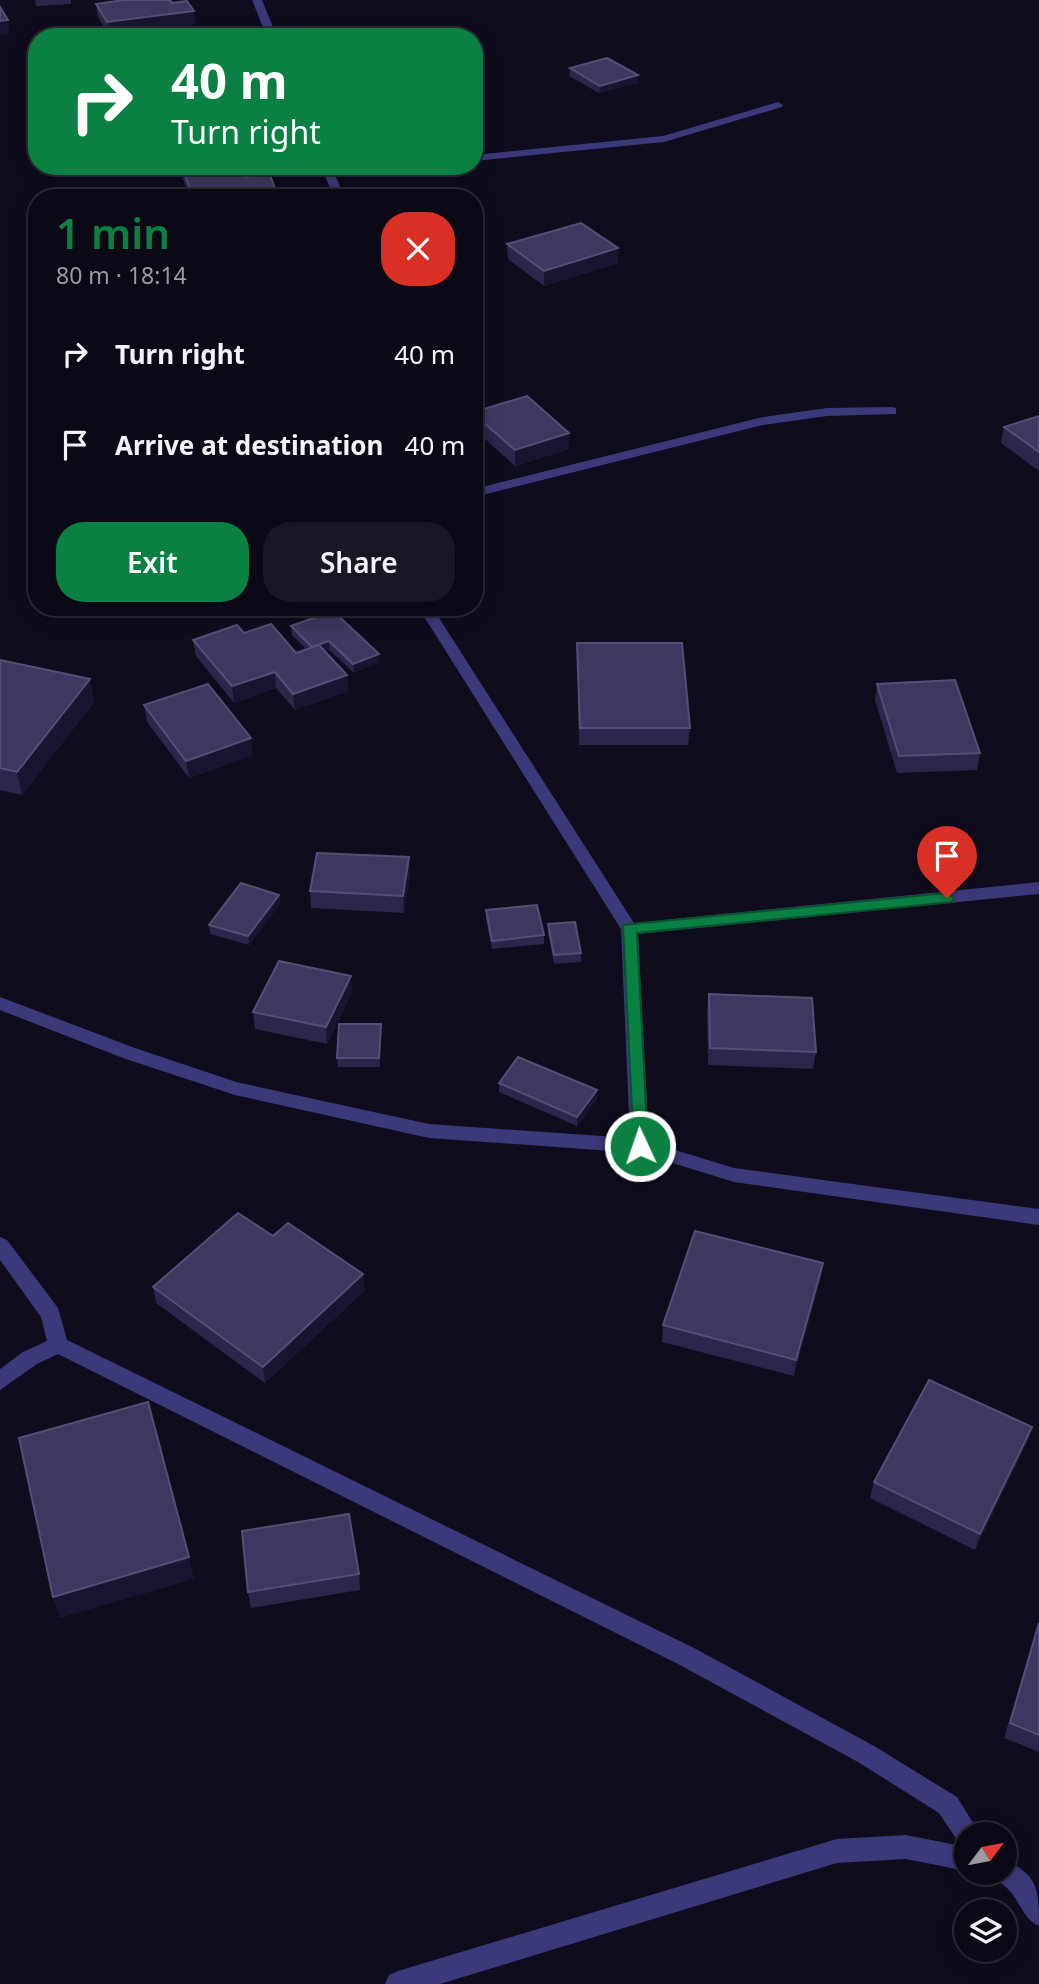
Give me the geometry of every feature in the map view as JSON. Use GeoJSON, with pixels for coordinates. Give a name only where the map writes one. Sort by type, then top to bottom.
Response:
{"type":"FeatureCollection","features":[{"type":"Feature","properties":{"kind":"street"},"geometry":{"type":"LineString","coordinates":[[257,0],[268,28]]}},
{"type":"Feature","properties":{"kind":"street"},"geometry":{"type":"LineString","coordinates":[[483,158],[664,139],[778,105]]}},
{"type":"Feature","properties":{"kind":"street"},"geometry":{"type":"LineString","coordinates":[[483,491],[763,421],[827,412],[891,411]]}},
{"type":"Feature","properties":{"kind":"street"},"geometry":{"type":"LineString","coordinates":[[431,616],[629,929],[640,1146]]}},
{"type":"Feature","properties":{"kind":"street"},"geometry":{"type":"LineString","coordinates":[[629,929],[1039,888]]}},
{"type":"Feature","properties":{"kind":"street"},"geometry":{"type":"LineString","coordinates":[[0,1003],[129,1053],[248,1091],[429,1131],[640,1146],[734,1175],[1039,1217]]}},
{"type":"Feature","properties":{"kind":"street"},"geometry":{"type":"LineString","coordinates":[[0,1245],[51,1314],[58,1345]]}},
{"type":"Feature","properties":{"kind":"street"},"geometry":{"type":"LineString","coordinates":[[0,1381],[30,1359],[58,1345]]}},
{"type":"Feature","properties":{"kind":"street"},"geometry":{"type":"LineString","coordinates":[[58,1345],[687,1656],[866,1754],[948,1804],[960,1822]]}},
{"type":"Feature","properties":{"kind":"street"},"geometry":{"type":"LineString","coordinates":[[398,1984],[837,1851],[906,1847],[954,1856]]}},
{"type":"Feature","properties":{"kind":"street"},"geometry":{"type":"LineString","coordinates":[[1017,1881],[1039,1913]]}},
{"type":"Feature","properties":{"kind":"building"},"geometry":{"type":"Polygon","coordinates":[[[124,0],[170,0],[172,3],[187,1],[194,11],[107,22],[96,4],[124,0]]]}},
{"type":"Feature","properties":{"kind":"building"},"geometry":{"type":"Polygon","coordinates":[[[0,7],[8,20],[0,21],[0,7]]]}},
{"type":"Feature","properties":{"kind":"building"},"geometry":{"type":"Polygon","coordinates":[[[607,58],[638,75],[600,86],[570,68],[607,58]]]}},
{"type":"Feature","properties":{"kind":"building"},"geometry":{"type":"Polygon","coordinates":[[[185,175],[270,175],[275,189],[190,189],[185,175]]]}},
{"type":"Feature","properties":{"kind":"building"},"geometry":{"type":"Polygon","coordinates":[[[581,223],[618,248],[544,271],[507,244],[581,223]]]}},
{"type":"Feature","properties":{"kind":"building"},"geometry":{"type":"Polygon","coordinates":[[[527,396],[569,433],[515,450],[483,422],[483,409],[527,396]]]}},
{"type":"Feature","properties":{"kind":"building"},"geometry":{"type":"Polygon","coordinates":[[[1039,416],[1039,452],[1004,427],[1039,416]]]}},
{"type":"Feature","properties":{"kind":"building"},"geometry":{"type":"Polygon","coordinates":[[[319,616],[338,616],[379,654],[353,664],[329,641],[312,647],[291,626],[319,616]]]}},
{"type":"Feature","properties":{"kind":"building"},"geometry":{"type":"Polygon","coordinates":[[[271,624],[296,653],[319,645],[347,675],[293,694],[275,672],[232,686],[193,640],[237,625],[244,633],[271,624]]]}},
{"type":"Feature","properties":{"kind":"building"},"geometry":{"type":"Polygon","coordinates":[[[577,643],[682,643],[690,728],[580,728],[577,643]]]}},
{"type":"Feature","properties":{"kind":"building"},"geometry":{"type":"Polygon","coordinates":[[[0,660],[90,679],[17,772],[0,768],[0,660]]]}},
{"type":"Feature","properties":{"kind":"building"},"geometry":{"type":"Polygon","coordinates":[[[955,680],[980,753],[899,756],[877,684],[955,680]]]}},
{"type":"Feature","properties":{"kind":"building"},"geometry":{"type":"Polygon","coordinates":[[[208,684],[251,738],[186,761],[144,705],[208,684]]]}},
{"type":"Feature","properties":{"kind":"building"},"geometry":{"type":"Polygon","coordinates":[[[317,853],[409,857],[403,896],[310,891],[317,853]]]}},
{"type":"Feature","properties":{"kind":"building"},"geometry":{"type":"Polygon","coordinates":[[[241,883],[279,895],[248,936],[209,925],[241,883]]]}},
{"type":"Feature","properties":{"kind":"building"},"geometry":{"type":"Polygon","coordinates":[[[537,905],[544,935],[492,941],[486,910],[537,905]]]}},
{"type":"Feature","properties":{"kind":"building"},"geometry":{"type":"Polygon","coordinates":[[[575,922],[581,953],[554,955],[548,924],[575,922]]]}},
{"type":"Feature","properties":{"kind":"building"},"geometry":{"type":"Polygon","coordinates":[[[279,961],[351,976],[326,1027],[253,1012],[279,961]]]}},
{"type":"Feature","properties":{"kind":"building"},"geometry":{"type":"Polygon","coordinates":[[[709,994],[812,998],[816,1052],[710,1048],[709,994]]]}},
{"type":"Feature","properties":{"kind":"building"},"geometry":{"type":"Polygon","coordinates":[[[339,1024],[381,1024],[379,1058],[337,1058],[339,1024]]]}},
{"type":"Feature","properties":{"kind":"building"},"geometry":{"type":"Polygon","coordinates":[[[518,1057],[597,1090],[577,1117],[499,1083],[518,1057]]]}},
{"type":"Feature","properties":{"kind":"building"},"geometry":{"type":"Polygon","coordinates":[[[238,1213],[273,1236],[288,1223],[363,1274],[263,1367],[153,1287],[238,1213]]]}},
{"type":"Feature","properties":{"kind":"building"},"geometry":{"type":"Polygon","coordinates":[[[695,1231],[823,1263],[796,1360],[663,1325],[695,1231]]]}},
{"type":"Feature","properties":{"kind":"building"},"geometry":{"type":"Polygon","coordinates":[[[929,1380],[1032,1427],[980,1534],[874,1482],[929,1380]]]}},
{"type":"Feature","properties":{"kind":"building"},"geometry":{"type":"Polygon","coordinates":[[[148,1402],[189,1557],[53,1597],[19,1438],[148,1402]]]}},
{"type":"Feature","properties":{"kind":"building"},"geometry":{"type":"Polygon","coordinates":[[[349,1514],[359,1574],[248,1592],[242,1531],[349,1514]]]}},
{"type":"Feature","properties":{"kind":"building"},"geometry":{"type":"Polygon","coordinates":[[[1039,1623],[1039,1735],[1010,1723],[1039,1623]]]}},
{"type":"Feature","properties":{"kind":"route"},"geometry":{"type":"LineString","coordinates":[[640,1146],[629,929],[947,898]]}}]}
